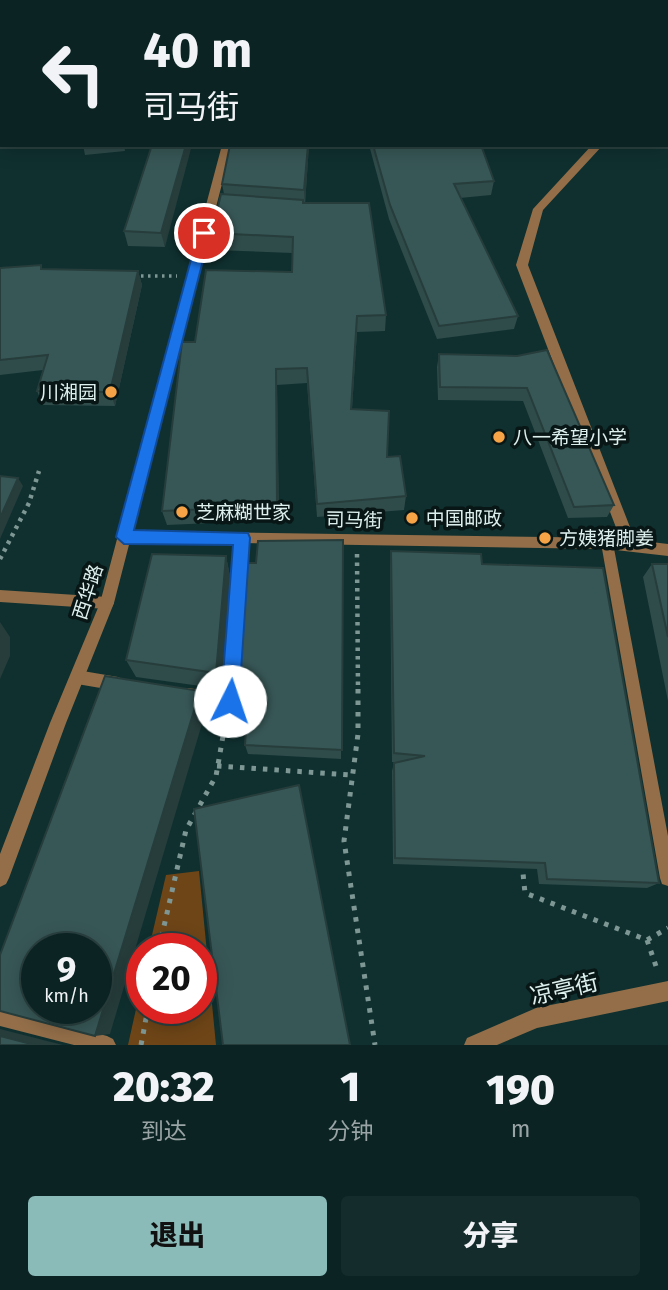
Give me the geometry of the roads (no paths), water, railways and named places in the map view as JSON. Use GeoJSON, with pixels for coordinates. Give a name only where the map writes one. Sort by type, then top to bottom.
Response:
{"type":"FeatureCollection","features":[{"type":"Feature","properties":{"kind":"street","name":"西华路"},"geometry":{"type":"LineString","coordinates":[[0,878],[107,603],[192,276],[215,205],[226,147]]}},
{"type":"Feature","properties":{"kind":"street"},"geometry":{"type":"LineString","coordinates":[[595,147],[538,209],[522,265],[630,545]]}},
{"type":"Feature","properties":{"kind":"street","name":"司马街"},"geometry":{"type":"LineString","coordinates":[[124,537],[607,543],[668,550]]}},
{"type":"Feature","properties":{"kind":"street","name":"凉亭街"},"geometry":{"type":"LineString","coordinates":[[474,1045],[536,1018],[667,991]]}},
{"type":"Feature","properties":{"kind":"lane"},"geometry":{"type":"LineString","coordinates":[[177,693],[230,701],[242,538]]}},
{"type":"Feature","properties":{"kind":"lane"},"geometry":{"type":"LineString","coordinates":[[607,543],[668,878]]}},
{"type":"Feature","properties":{"kind":"lane"},"geometry":{"type":"LineString","coordinates":[[0,596],[107,603]]}},
{"type":"Feature","properties":{"kind":"lane"},"geometry":{"type":"LineString","coordinates":[[77,677],[137,687]]}},
{"type":"Feature","properties":{"kind":"lane"},"geometry":{"type":"LineString","coordinates":[[0,1017],[107,1045]]}},
{"type":"Feature","properties":{"kind":"place","name":"川湘园"},"geometry":{"type":"Point","coordinates":[111,392]}},
{"type":"Feature","properties":{"kind":"place","name":"八一希望小学"},"geometry":{"type":"Point","coordinates":[499,437]}},
{"type":"Feature","properties":{"kind":"place","name":"芝麻糊世家"},"geometry":{"type":"Point","coordinates":[182,512]}},
{"type":"Feature","properties":{"kind":"place","name":"中国邮政"},"geometry":{"type":"Point","coordinates":[412,518]}},
{"type":"Feature","properties":{"kind":"place","name":"方姨猪脚姜"},"geometry":{"type":"Point","coordinates":[545,538]}}]}
